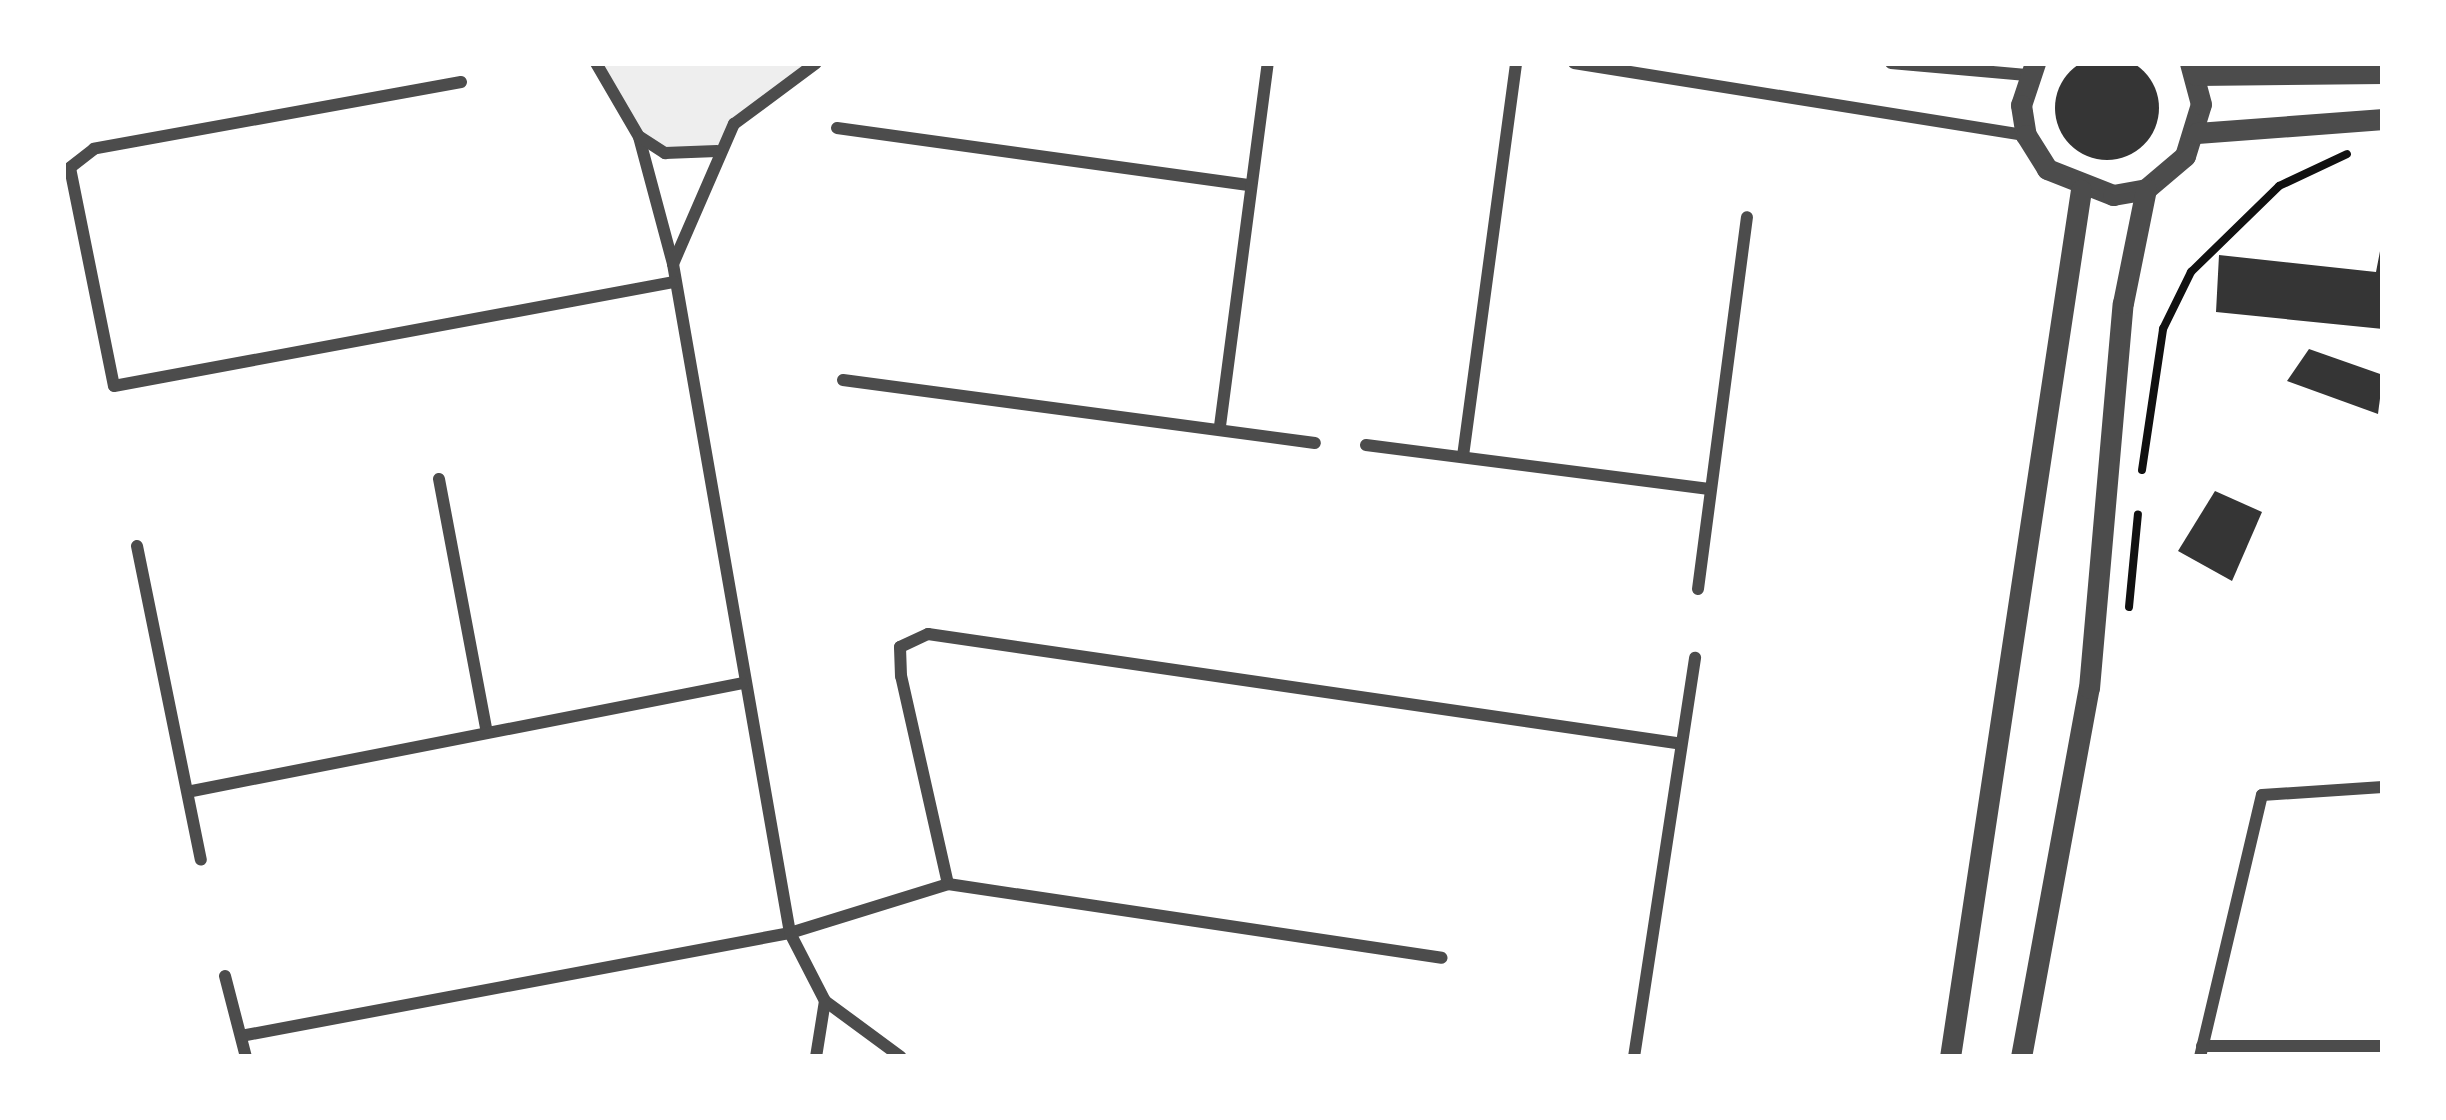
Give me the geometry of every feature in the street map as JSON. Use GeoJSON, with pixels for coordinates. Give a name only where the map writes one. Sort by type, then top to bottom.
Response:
{"type":"FeatureCollection","features":[{"type":"Feature","properties":{"kind":"street"},"geometry":{"type":"LineString","coordinates":[[596,63],[639,137],[673,264],[742,683],[790,933],[825,1001],[902,1057]]}},
{"type":"Feature","properties":{"kind":"street"},"geometry":{"type":"LineString","coordinates":[[673,264],[717,152],[734,124],[816,63]]}},
{"type":"Feature","properties":{"kind":"street"},"geometry":{"type":"LineString","coordinates":[[1220,426],[1268,63]]}},
{"type":"Feature","properties":{"kind":"street"},"geometry":{"type":"LineString","coordinates":[[1463,456],[1516,63]]}},
{"type":"Feature","properties":{"kind":"street"},"geometry":{"type":"LineString","coordinates":[[1574,63],[2026,135]]}},
{"type":"Feature","properties":{"kind":"street"},"geometry":{"type":"LineString","coordinates":[[1891,63],[2031,69],[2026,135],[2047,169],[2080,190],[2146,188]]}},
{"type":"Feature","properties":{"kind":"street"},"geometry":{"type":"LineString","coordinates":[[2197,133],[2193,69],[2383,74]]}},
{"type":"Feature","properties":{"kind":"street"},"geometry":{"type":"LineString","coordinates":[[461,82],[94,149],[70,168],[113,386],[674,282]]}},
{"type":"Feature","properties":{"kind":"street"},"geometry":{"type":"LineString","coordinates":[[2020,1057],[2089,688],[2122,303],[2146,188],[2197,133],[2383,119]]}},
{"type":"Feature","properties":{"kind":"street"},"geometry":{"type":"LineString","coordinates":[[837,128],[1250,185]]}},
{"type":"Feature","properties":{"kind":"street"},"geometry":{"type":"LineString","coordinates":[[639,137],[665,153],[717,152]]}},
{"type":"Feature","properties":{"kind":"street"},"geometry":{"type":"LineString","coordinates":[[1950,1057],[2080,190]]}},
{"type":"Feature","properties":{"kind":"street"},"geometry":{"type":"LineString","coordinates":[[1698,590],[1747,217]]}},
{"type":"Feature","properties":{"kind":"street"},"geometry":{"type":"LineString","coordinates":[[843,380],[1315,442]]}},
{"type":"Feature","properties":{"kind":"street"},"geometry":{"type":"LineString","coordinates":[[1366,445],[1709,489]]}},
{"type":"Feature","properties":{"kind":"street"},"geometry":{"type":"LineString","coordinates":[[440,479],[487,734]]}},
{"type":"Feature","properties":{"kind":"street"},"geometry":{"type":"LineString","coordinates":[[137,546],[192,790],[201,860]]}},
{"type":"Feature","properties":{"kind":"street"},"geometry":{"type":"LineString","coordinates":[[948,884],[901,676],[900,646],[928,634],[1676,743]]}},
{"type":"Feature","properties":{"kind":"street"},"geometry":{"type":"LineString","coordinates":[[1634,1057],[1676,743],[1695,658]]}},
{"type":"Feature","properties":{"kind":"street"},"geometry":{"type":"LineString","coordinates":[[192,790],[742,683]]}},
{"type":"Feature","properties":{"kind":"street"},"geometry":{"type":"LineString","coordinates":[[2383,787],[2262,795],[2201,1051],[2383,1046]]}},
{"type":"Feature","properties":{"kind":"street"},"geometry":{"type":"LineString","coordinates":[[241,1036],[790,933],[948,884],[1442,958]]}},
{"type":"Feature","properties":{"kind":"street"},"geometry":{"type":"LineString","coordinates":[[225,976],[245,1057]]}},
{"type":"Feature","properties":{"kind":"street"},"geometry":{"type":"LineString","coordinates":[[816,1057],[825,1001]]}},
{"type":"Feature","properties":{"kind":"path"},"geometry":{"type":"LineString","coordinates":[[2135,575],[2153,372],[2191,272],[2279,186],[2360,151]]}},
{"type":"Feature","properties":{"kind":"shaded area"},"geometry":{"type":"Polygon","coordinates":[[[596,63],[816,63],[734,124],[717,151],[690,157],[639,137],[596,63]]]}},
{"type":"Feature","properties":{"kind":"building"},"geometry":{"type":"Polygon","coordinates":[[[2107,56],[2127,60],[2144,71],[2155,88],[2159,108],[2155,128],[2144,145],[2127,156],[2107,160],[2087,156],[2070,145],[2059,128],[2055,108],[2059,88],[2070,71],[2087,60],[2107,56]]]}},
{"type":"Feature","properties":{"kind":"building"},"geometry":{"type":"Polygon","coordinates":[[[2381,246],[2383,329],[2216,312],[2219,255],[2376,272],[2381,246]]]}},
{"type":"Feature","properties":{"kind":"building"},"geometry":{"type":"Polygon","coordinates":[[[2309,349],[2383,375],[2378,414],[2287,381],[2309,349]]]}},
{"type":"Feature","properties":{"kind":"building"},"geometry":{"type":"Polygon","coordinates":[[[2215,491],[2262,512],[2232,581],[2178,551],[2215,491]]]}}]}
